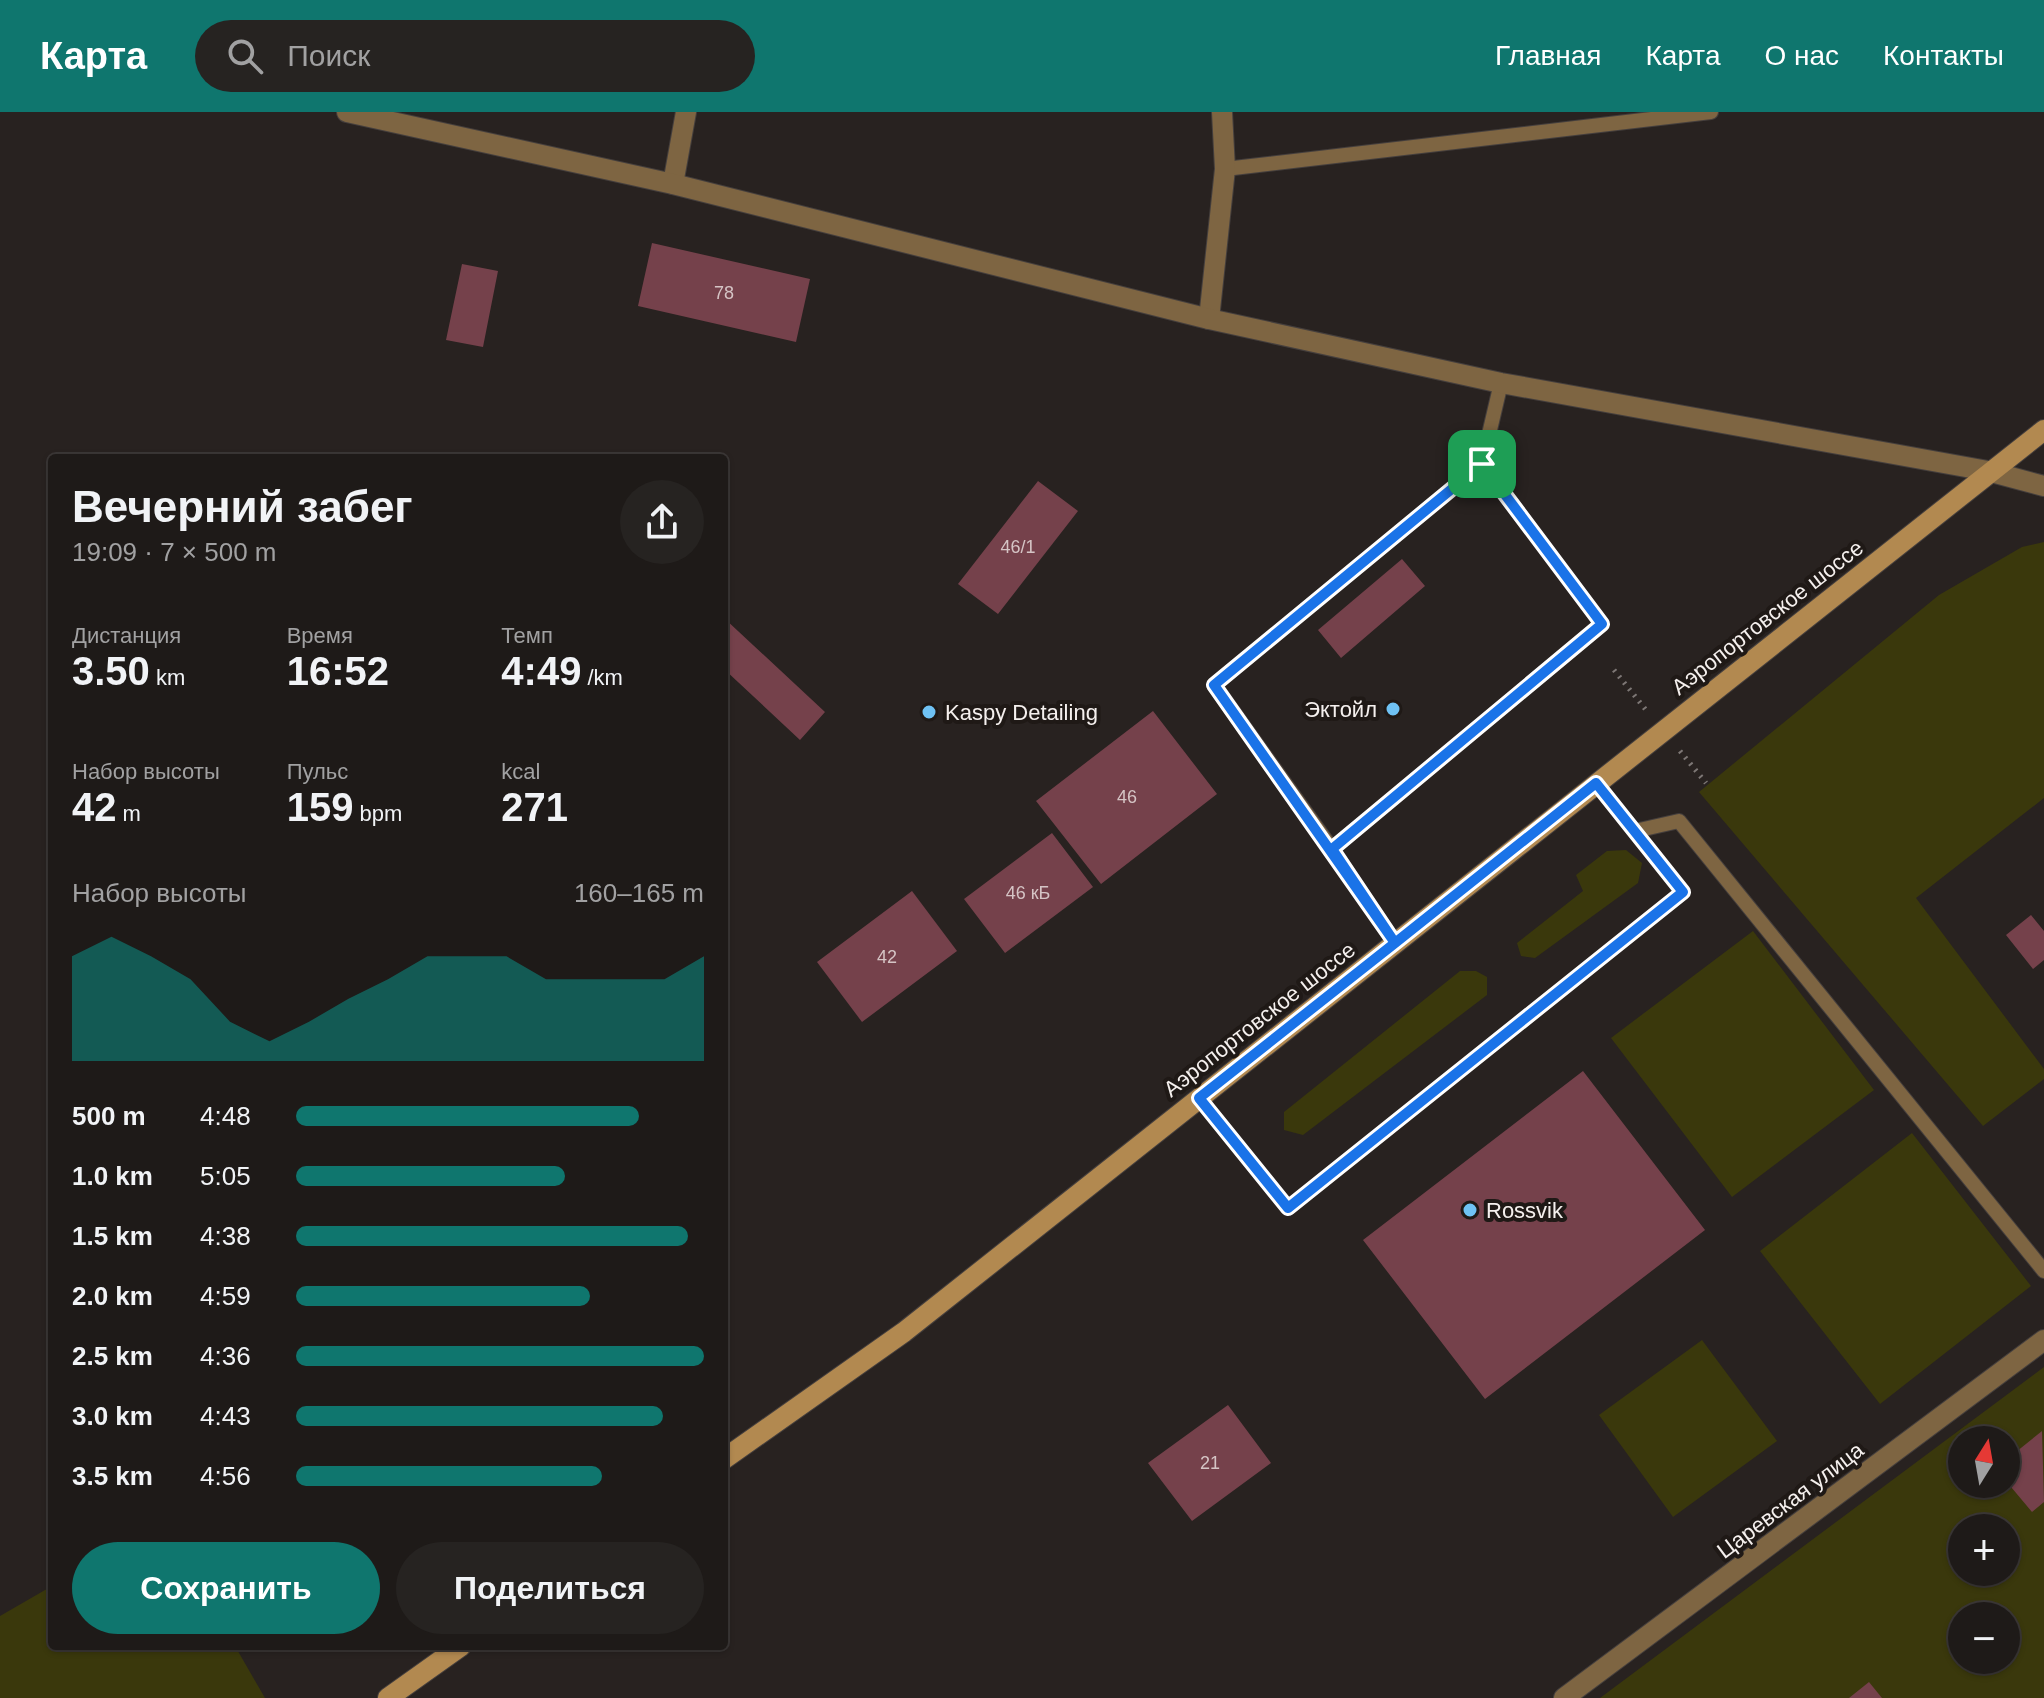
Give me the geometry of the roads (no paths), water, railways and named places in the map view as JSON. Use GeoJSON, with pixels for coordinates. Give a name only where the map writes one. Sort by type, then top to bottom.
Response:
{"type":"FeatureCollection","features":[{"type":"Feature","properties":{"kind":"main road","name":"Аэропортовское шоссе"},"geometry":{"type":"LineString","coordinates":[[728,1456],[904,1332],[1988,471],[2044,430]]}},
{"type":"Feature","properties":{"kind":"main road"},"geometry":{"type":"LineString","coordinates":[[388,1698],[455,1650]]}},
{"type":"Feature","properties":{"kind":"street"},"geometry":{"type":"LineString","coordinates":[[347,112],[673,184],[1209,319],[1501,383],[1988,471],[2044,486]]}},
{"type":"Feature","properties":{"kind":"street"},"geometry":{"type":"LineString","coordinates":[[673,184],[686,112]]}},
{"type":"Feature","properties":{"kind":"street"},"geometry":{"type":"LineString","coordinates":[[1209,319],[1225,169],[1222,112]]}},
{"type":"Feature","properties":{"kind":"street","name":"Царевская улица"},"geometry":{"type":"LineString","coordinates":[[1564,1698],[2044,1340]]}},
{"type":"Feature","properties":{"kind":"lane"},"geometry":{"type":"LineString","coordinates":[[1225,169],[1709,112]]}},
{"type":"Feature","properties":{"kind":"lane"},"geometry":{"type":"LineString","coordinates":[[1395,943],[1332,849],[1214,685],[1482,464],[1501,383]]}},
{"type":"Feature","properties":{"kind":"lane"},"geometry":{"type":"LineString","coordinates":[[1332,849],[1602,624],[1482,464]]}},
{"type":"Feature","properties":{"kind":"lane"},"geometry":{"type":"LineString","coordinates":[[1199,1098],[1288,1208],[1683,892],[1596,783]]}},
{"type":"Feature","properties":{"kind":"lane"},"geometry":{"type":"LineString","coordinates":[[1635,831],[1679,821],[2044,1271]]}},
{"type":"Feature","properties":{"kind":"place","name":"Эктойл"},"geometry":{"type":"Point","coordinates":[1393,709]}},
{"type":"Feature","properties":{"kind":"place","name":"Kaspy Detailing"},"geometry":{"type":"Point","coordinates":[929,712]}},
{"type":"Feature","properties":{"kind":"place","name":"Rossvik"},"geometry":{"type":"Point","coordinates":[1470,1210]}}]}
